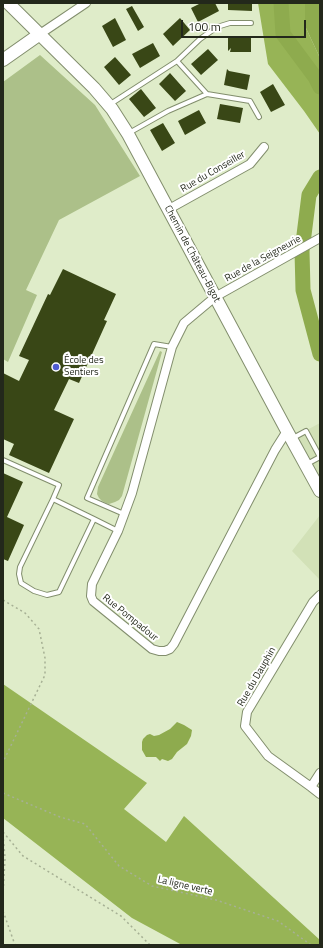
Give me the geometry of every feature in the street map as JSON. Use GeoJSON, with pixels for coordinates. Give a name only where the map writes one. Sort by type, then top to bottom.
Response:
{"type":"FeatureCollection","features":[{"type":"Feature","properties":{"kind":"street","name":"Chemin de Château-Bigot"},"geometry":{"type":"LineString","coordinates":[[8,3],[94,88],[109,105],[128,134],[320,491]]}},
{"type":"Feature","properties":{"kind":"street"},"geometry":{"type":"LineString","coordinates":[[3,60],[86,3]]}},
{"type":"Feature","properties":{"kind":"street","name":"Rue du Conseiller"},"geometry":{"type":"LineString","coordinates":[[169,209],[250,164],[264,147]]}},
{"type":"Feature","properties":{"kind":"street","name":"Rue de la Seigneurie"},"geometry":{"type":"LineString","coordinates":[[215,297],[320,238]]}},
{"type":"Feature","properties":{"kind":"street","name":"Rue Pompadour"},"geometry":{"type":"LineString","coordinates":[[215,297],[184,323],[172,347],[132,493],[118,531],[92,584],[91,596],[93,601],[152,649],[159,651],[170,649],[174,644],[275,450],[289,435]]}},
{"type":"Feature","properties":{"kind":"street","name":"Rue du Dauphin"},"geometry":{"type":"LineString","coordinates":[[320,595],[313,602],[247,712],[245,718],[245,726],[268,756],[320,794]]}},
{"type":"Feature","properties":{"kind":"street"},"geometry":{"type":"LineString","coordinates":[[311,787],[320,773]]}},
{"type":"Feature","properties":{"kind":"lane"},"geometry":{"type":"LineString","coordinates":[[109,105],[178,61],[200,39],[217,27],[230,23],[251,24]]}},
{"type":"Feature","properties":{"kind":"lane"},"geometry":{"type":"LineString","coordinates":[[178,61],[207,94]]}},
{"type":"Feature","properties":{"kind":"lane"},"geometry":{"type":"LineString","coordinates":[[128,134],[168,112],[207,94],[250,101],[259,117]]}},
{"type":"Feature","properties":{"kind":"lane"},"geometry":{"type":"LineString","coordinates":[[124,514],[87,498],[154,344],[172,347]]}},
{"type":"Feature","properties":{"kind":"lane"},"geometry":{"type":"LineString","coordinates":[[289,435],[306,431],[320,457],[305,465]]}},
{"type":"Feature","properties":{"kind":"lane"},"geometry":{"type":"LineString","coordinates":[[3,460],[59,485],[20,567],[19,574],[21,583],[34,591],[47,595],[59,592],[94,519]]}},
{"type":"Feature","properties":{"kind":"lane"},"geometry":{"type":"LineString","coordinates":[[53,499],[118,531]]}},
{"type":"Feature","properties":{"kind":"path"},"geometry":{"type":"LineString","coordinates":[[3,600],[24,613],[39,629],[45,658],[45,675],[3,762]]}},
{"type":"Feature","properties":{"kind":"path","name":"La ligne verte"},"geometry":{"type":"LineString","coordinates":[[3,793],[60,816],[85,824],[119,866],[152,886],[216,900],[278,921],[311,945]]}},
{"type":"Feature","properties":{"kind":"path"},"geometry":{"type":"LineString","coordinates":[[3,832],[5,858],[3,896]]}},
{"type":"Feature","properties":{"kind":"path"},"geometry":{"type":"LineString","coordinates":[[3,832],[23,856],[121,916],[150,945]]}},
{"type":"Feature","properties":{"kind":"path"},"geometry":{"type":"LineString","coordinates":[[3,911],[15,945]]}},
{"type":"Feature","properties":{"kind":"shaded area"},"geometry":{"type":"Polygon","coordinates":[[[258,3],[305,3],[305,26],[320,58],[320,134],[268,64],[258,3]]]}},
{"type":"Feature","properties":{"kind":"shaded area"},"geometry":{"type":"Polygon","coordinates":[[[305,3],[320,3],[320,58],[305,26],[305,3]]]}},
{"type":"Feature","properties":{"kind":"shaded area"},"geometry":{"type":"Polygon","coordinates":[[[40,55],[95,105],[140,176],[59,220],[26,290],[37,295],[8,362],[3,359],[3,82],[40,55]]]}},
{"type":"Feature","properties":{"kind":"shaded area"},"geometry":{"type":"Polygon","coordinates":[[[160,351],[162,352],[122,496],[115,502],[109,504],[106,503],[99,498],[97,494],[98,487],[160,351]]]}},
{"type":"Feature","properties":{"kind":"shaded area"},"geometry":{"type":"Polygon","coordinates":[[[320,423],[320,491],[292,438],[320,423]]]}},
{"type":"Feature","properties":{"kind":"shaded area"},"geometry":{"type":"Polygon","coordinates":[[[320,515],[320,580],[292,551],[320,515]]]}},
{"type":"Feature","properties":{"kind":"shaded area"},"geometry":{"type":"Polygon","coordinates":[[[3,684],[147,783],[124,809],[166,842],[184,816],[320,940],[320,945],[182,945],[132,918],[3,818],[3,684]]]}},
{"type":"Feature","properties":{"kind":"shaded area"},"geometry":{"type":"Polygon","coordinates":[[[177,722],[192,730],[187,744],[168,761],[162,759],[160,761],[156,757],[146,757],[142,750],[143,739],[150,734],[154,736],[159,735],[170,729],[177,722]]]}},
{"type":"Feature","properties":{"kind":"building"},"geometry":{"type":"Polygon","coordinates":[[[201,3],[215,3],[219,11],[198,22],[191,8],[201,3]]]}},
{"type":"Feature","properties":{"kind":"building"},"geometry":{"type":"Polygon","coordinates":[[[228,3],[252,3],[252,11],[228,10],[228,3]]]}},
{"type":"Feature","properties":{"kind":"building"},"geometry":{"type":"Polygon","coordinates":[[[132,6],[144,27],[138,31],[126,9],[132,6]]]}},
{"type":"Feature","properties":{"kind":"building"},"geometry":{"type":"Polygon","coordinates":[[[115,18],[126,40],[113,47],[102,26],[115,18]]]}},
{"type":"Feature","properties":{"kind":"building"},"geometry":{"type":"Polygon","coordinates":[[[180,18],[190,30],[173,46],[163,34],[180,18]]]}},
{"type":"Feature","properties":{"kind":"building"},"geometry":{"type":"Polygon","coordinates":[[[228,37],[251,37],[251,52],[230,52],[231,48],[228,51],[228,37]]]}},
{"type":"Feature","properties":{"kind":"building"},"geometry":{"type":"Polygon","coordinates":[[[153,43],[160,56],[140,68],[132,54],[153,43]]]}},
{"type":"Feature","properties":{"kind":"building"},"geometry":{"type":"Polygon","coordinates":[[[208,49],[218,60],[201,75],[191,64],[208,49]]]}},
{"type":"Feature","properties":{"kind":"building"},"geometry":{"type":"Polygon","coordinates":[[[115,57],[131,75],[119,85],[104,67],[115,57]]]}},
{"type":"Feature","properties":{"kind":"building"},"geometry":{"type":"Polygon","coordinates":[[[227,69],[229,71],[250,75],[247,90],[224,85],[227,69]]]}},
{"type":"Feature","properties":{"kind":"building"},"geometry":{"type":"Polygon","coordinates":[[[170,73],[186,91],[175,101],[159,84],[170,73]]]}},
{"type":"Feature","properties":{"kind":"building"},"geometry":{"type":"Polygon","coordinates":[[[273,84],[285,105],[271,112],[260,92],[273,84]]]}},
{"type":"Feature","properties":{"kind":"building"},"geometry":{"type":"Polygon","coordinates":[[[141,89],[156,108],[144,117],[129,99],[141,89]]]}},
{"type":"Feature","properties":{"kind":"building"},"geometry":{"type":"Polygon","coordinates":[[[220,104],[243,108],[240,123],[217,119],[220,104]]]}},
{"type":"Feature","properties":{"kind":"building"},"geometry":{"type":"Polygon","coordinates":[[[199,110],[206,123],[185,135],[178,121],[199,110]]]}},
{"type":"Feature","properties":{"kind":"building"},"geometry":{"type":"Polygon","coordinates":[[[163,123],[175,143],[162,151],[150,130],[163,123]]]}},
{"type":"Feature","properties":{"kind":"building","name":"École des Sentiers"},"geometry":{"type":"Polygon","coordinates":[[[63,269],[116,294],[104,320],[107,321],[79,383],[69,379],[54,410],[74,419],[49,473],[9,455],[14,444],[3,439],[3,373],[19,381],[29,360],[19,356],[48,294],[50,295],[63,269]]]}},
{"type":"Feature","properties":{"kind":"building"},"geometry":{"type":"Polygon","coordinates":[[[3,473],[23,482],[7,517],[24,525],[8,561],[3,559],[3,473]]]}},
{"type":"Feature","properties":{"kind":"waterway"},"geometry":{"type":"LineString","coordinates":[[281,3],[283,34],[315,77],[320,87]]}},
{"type":"Feature","properties":{"kind":"waterway"},"geometry":{"type":"LineString","coordinates":[[320,177],[309,195],[302,251],[303,290],[320,354]]}},
{"type":"Feature","properties":{"kind":"place","name":"École des Sentiers"},"geometry":{"type":"Point","coordinates":[56,367]}}]}
